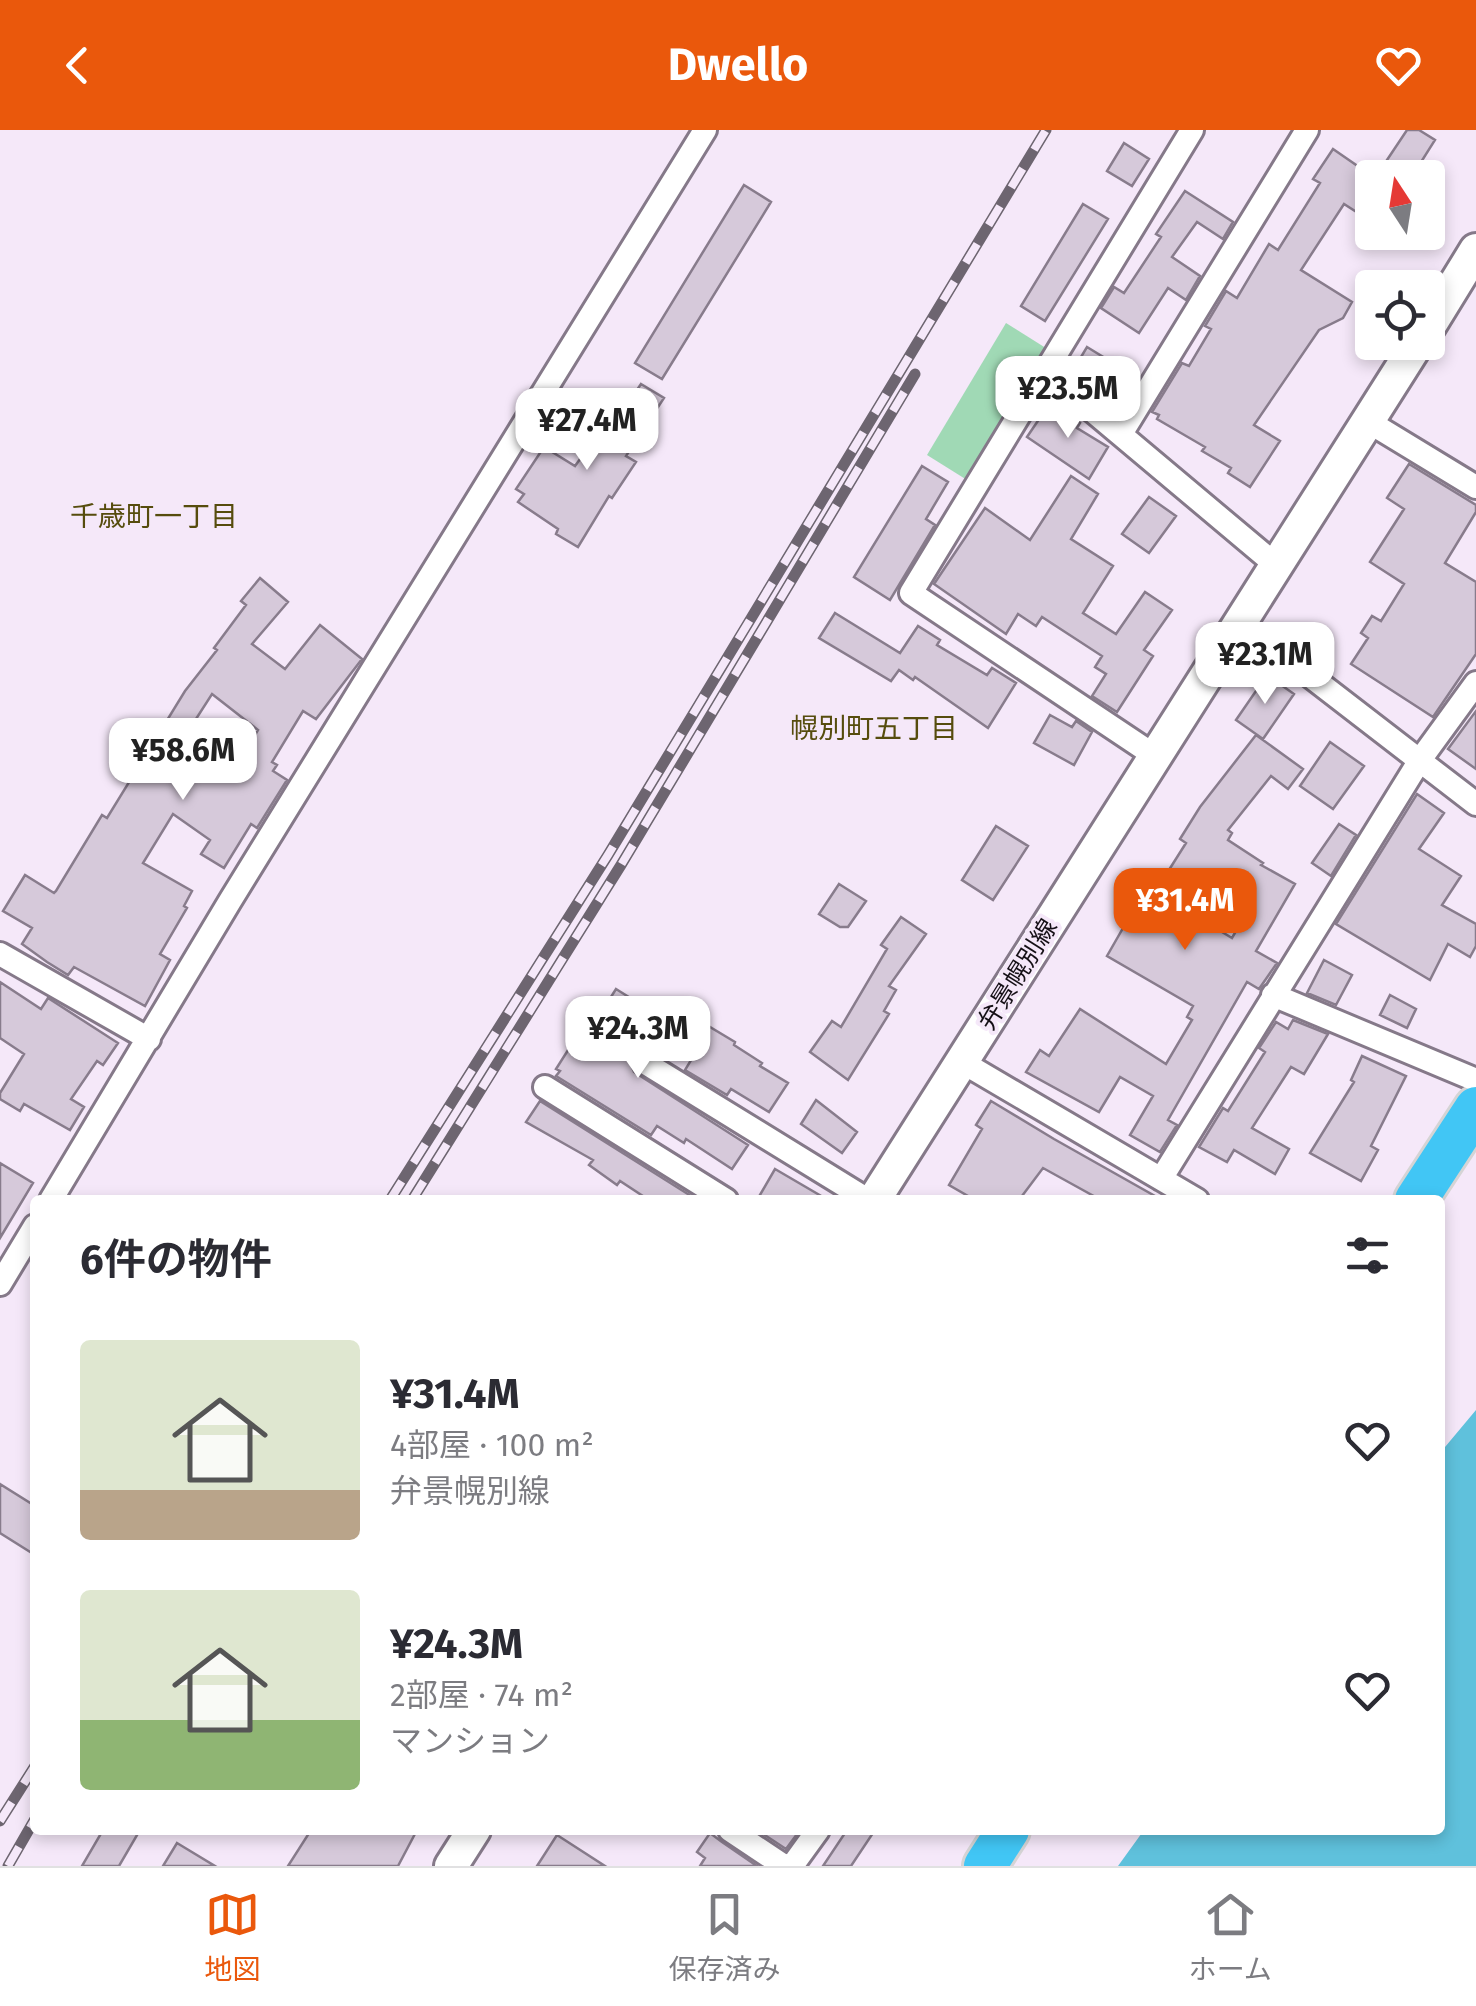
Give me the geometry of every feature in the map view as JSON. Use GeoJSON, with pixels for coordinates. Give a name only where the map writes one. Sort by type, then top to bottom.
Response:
{"type":"FeatureCollection","features":[{"type":"Feature","properties":{"kind":"highway"},"geometry":{"type":"LineString","coordinates":[[1419,1195],[1476,1108]]}},
{"type":"Feature","properties":{"kind":"highway"},"geometry":{"type":"LineString","coordinates":[[985,1866],[1005,1835]]}},
{"type":"Feature","properties":{"kind":"main road"},"geometry":{"type":"LineString","coordinates":[[1445,300],[1476,250]]}},
{"type":"Feature","properties":{"kind":"main road","name":"弁景幌別線"},"geometry":{"type":"LineString","coordinates":[[874,1195],[1407,360]]}},
{"type":"Feature","properties":{"kind":"main road"},"geometry":{"type":"LineString","coordinates":[[451,1866],[469,1835]]}},
{"type":"Feature","properties":{"kind":"street"},"geometry":{"type":"LineString","coordinates":[[54,1195],[230,900],[705,130]]}},
{"type":"Feature","properties":{"kind":"street"},"geometry":{"type":"LineString","coordinates":[[1154,756],[910,593],[1192,130]]}},
{"type":"Feature","properties":{"kind":"street"},"geometry":{"type":"LineString","coordinates":[[1121,434],[1306,130]]}},
{"type":"Feature","properties":{"kind":"street"},"geometry":{"type":"LineString","coordinates":[[1046,371],[1276,565]]}},
{"type":"Feature","properties":{"kind":"street"},"geometry":{"type":"LineString","coordinates":[[1368,422],[1476,487]]}},
{"type":"Feature","properties":{"kind":"street"},"geometry":{"type":"LineString","coordinates":[[1240,622],[1476,804]]}},
{"type":"Feature","properties":{"kind":"street"},"geometry":{"type":"LineString","coordinates":[[962,1062],[1161,1187],[1273,994],[1420,760],[1476,682]]}},
{"type":"Feature","properties":{"kind":"street"},"geometry":{"type":"LineString","coordinates":[[0,954],[148,1039]]}},
{"type":"Feature","properties":{"kind":"street"},"geometry":{"type":"LineString","coordinates":[[1273,994],[1476,1080]]}},
{"type":"Feature","properties":{"kind":"street"},"geometry":{"type":"LineString","coordinates":[[647,1064],[863,1195]]}},
{"type":"Feature","properties":{"kind":"street"},"geometry":{"type":"LineString","coordinates":[[544,1087],[718,1195]]}},
{"type":"Feature","properties":{"kind":"street"},"geometry":{"type":"LineString","coordinates":[[0,1284],[30,1234]]}},
{"type":"Feature","properties":{"kind":"street"},"geometry":{"type":"LineString","coordinates":[[738,1835],[784,1866]]}},
{"type":"Feature","properties":{"kind":"street"},"geometry":{"type":"LineString","coordinates":[[792,1866],[814,1835]]}},
{"type":"Feature","properties":{"kind":"green space"},"geometry":{"type":"Polygon","coordinates":[[[1006,323],[1049,350],[967,480],[927,455],[1006,323]]]}},
{"type":"Feature","properties":{"kind":"water"},"geometry":{"type":"Polygon","coordinates":[[[1476,1410],[1476,1866],[1118,1866],[1140,1835],[1445,1835],[1445,1447],[1476,1410]]]}},
{"type":"Feature","properties":{"kind":"building"},"geometry":{"type":"Polygon","coordinates":[[[1407,130],[1419,130],[1435,140],[1422,160],[1387,160],[1407,130]]]}},
{"type":"Feature","properties":{"kind":"building"},"geometry":{"type":"Polygon","coordinates":[[[1124,143],[1149,159],[1132,186],[1107,171],[1124,143]]]}},
{"type":"Feature","properties":{"kind":"building"},"geometry":{"type":"Polygon","coordinates":[[[1333,149],[1355,164],[1355,211],[1344,204],[1301,270],[1352,302],[1343,318],[1319,330],[1254,425],[1280,441],[1250,487],[1228,473],[1231,468],[1202,451],[1205,447],[1157,419],[1159,415],[1152,412],[1182,363],[1189,366],[1211,329],[1205,326],[1226,291],[1237,298],[1269,244],[1278,250],[1320,183],[1313,179],[1333,149]]]}},
{"type":"Feature","properties":{"kind":"building"},"geometry":{"type":"Polygon","coordinates":[[[744,185],[771,202],[662,379],[635,363],[744,185]]]}},
{"type":"Feature","properties":{"kind":"building"},"geometry":{"type":"Polygon","coordinates":[[[1185,191],[1233,222],[1223,239],[1197,222],[1172,257],[1200,276],[1186,300],[1168,288],[1139,333],[1101,308],[1114,287],[1124,293],[1161,237],[1156,234],[1185,191]]]}},
{"type":"Feature","properties":{"kind":"building"},"geometry":{"type":"Polygon","coordinates":[[[1083,204],[1108,219],[1045,321],[1021,306],[1083,204]]]}},
{"type":"Feature","properties":{"kind":"building"},"geometry":{"type":"Polygon","coordinates":[[[1087,347],[1113,363],[1098,388],[1072,372],[1087,347]]]}},
{"type":"Feature","properties":{"kind":"building"},"geometry":{"type":"Polygon","coordinates":[[[641,384],[664,398],[626,456],[636,462],[612,498],[609,496],[578,547],[518,502],[524,494],[516,489],[544,447],[575,466],[599,433],[605,437],[641,384]]]}},
{"type":"Feature","properties":{"kind":"building"},"geometry":{"type":"Polygon","coordinates":[[[1050,403],[1080,423],[1077,428],[1108,447],[1089,479],[1027,437],[1050,403]]]}},
{"type":"Feature","properties":{"kind":"building"},"geometry":{"type":"Polygon","coordinates":[[[1409,464],[1476,505],[1476,512],[1445,563],[1476,582],[1476,654],[1433,717],[1351,664],[1368,638],[1361,633],[1372,616],[1381,621],[1404,584],[1370,562],[1404,509],[1387,498],[1409,464]]]}},
{"type":"Feature","properties":{"kind":"building"},"geometry":{"type":"Polygon","coordinates":[[[922,466],[948,482],[926,519],[935,525],[890,600],[854,577],[922,466]]]}},
{"type":"Feature","properties":{"kind":"building"},"geometry":{"type":"Polygon","coordinates":[[[1071,476],[1098,494],[1071,539],[1113,566],[1083,613],[1116,634],[1145,592],[1172,610],[1144,650],[1153,656],[1117,712],[1092,696],[1106,674],[1095,667],[1102,656],[1042,617],[1036,626],[1018,614],[1006,634],[934,584],[985,508],[1030,540],[1071,476]]]}},
{"type":"Feature","properties":{"kind":"building"},"geometry":{"type":"Polygon","coordinates":[[[1149,497],[1176,516],[1149,553],[1122,534],[1149,497]]]}},
{"type":"Feature","properties":{"kind":"building"},"geometry":{"type":"Polygon","coordinates":[[[260,578],[288,602],[252,644],[285,669],[320,625],[362,659],[316,719],[303,711],[272,762],[277,765],[273,771],[287,780],[257,828],[251,824],[224,868],[201,854],[210,840],[173,814],[143,863],[192,891],[184,906],[187,908],[160,954],[170,960],[145,1006],[74,967],[68,975],[47,962],[22,944],[32,928],[3,911],[25,875],[56,891],[102,815],[107,818],[185,691],[246,605],[241,601],[260,578]],[[212,694],[187,733],[236,766],[258,730],[212,694]]]}},
{"type":"Feature","properties":{"kind":"building"},"geometry":{"type":"Polygon","coordinates":[[[835,613],[900,653],[918,626],[940,640],[937,645],[987,675],[992,668],[1016,683],[988,728],[915,677],[913,680],[899,670],[891,681],[819,638],[835,613]]]}},
{"type":"Feature","properties":{"kind":"building"},"geometry":{"type":"Polygon","coordinates":[[[1267,675],[1294,694],[1263,739],[1236,720],[1267,675]]]}},
{"type":"Feature","properties":{"kind":"building"},"geometry":{"type":"Polygon","coordinates":[[[1476,711],[1476,769],[1448,749],[1476,711]]]}},
{"type":"Feature","properties":{"kind":"building"},"geometry":{"type":"Polygon","coordinates":[[[1050,715],[1072,727],[1076,721],[1092,732],[1074,765],[1034,743],[1050,715]]]}},
{"type":"Feature","properties":{"kind":"building"},"geometry":{"type":"Polygon","coordinates":[[[1256,735],[1303,769],[1288,789],[1271,776],[1228,830],[1232,833],[1228,840],[1295,884],[1256,951],[1277,963],[1259,989],[1247,982],[1168,1120],[1177,1125],[1160,1152],[1130,1135],[1153,1096],[1120,1077],[1099,1112],[1026,1072],[1040,1050],[1049,1056],[1080,1009],[1166,1064],[1192,1020],[1187,1017],[1193,1006],[1107,956],[1142,895],[1150,900],[1186,843],[1180,839],[1256,735]],[[1211,870],[1186,910],[1232,938],[1254,900],[1211,870]]]}},
{"type":"Feature","properties":{"kind":"building"},"geometry":{"type":"Polygon","coordinates":[[[1330,742],[1364,766],[1333,809],[1300,786],[1330,742]]]}},
{"type":"Feature","properties":{"kind":"building"},"geometry":{"type":"Polygon","coordinates":[[[1417,794],[1444,813],[1419,849],[1461,876],[1442,905],[1476,924],[1476,946],[1470,957],[1448,944],[1430,980],[1336,924],[1417,794]]]}},
{"type":"Feature","properties":{"kind":"building"},"geometry":{"type":"Polygon","coordinates":[[[1339,824],[1356,835],[1331,876],[1312,863],[1339,824]]]}},
{"type":"Feature","properties":{"kind":"building"},"geometry":{"type":"Polygon","coordinates":[[[996,826],[1028,846],[993,900],[962,880],[996,826]]]}},
{"type":"Feature","properties":{"kind":"building"},"geometry":{"type":"Polygon","coordinates":[[[839,884],[866,901],[848,927],[840,927],[819,914],[839,884]]]}},
{"type":"Feature","properties":{"kind":"building"},"geometry":{"type":"Polygon","coordinates":[[[901,917],[926,934],[889,986],[896,990],[884,1011],[889,1014],[848,1080],[810,1052],[832,1021],[841,1027],[887,949],[881,945],[901,917]]]}},
{"type":"Feature","properties":{"kind":"building"},"geometry":{"type":"Polygon","coordinates":[[[1324,960],[1352,975],[1336,1005],[1307,993],[1324,960]]]}},
{"type":"Feature","properties":{"kind":"building"},"geometry":{"type":"Polygon","coordinates":[[[0,982],[41,1009],[48,998],[118,1043],[103,1065],[97,1061],[71,1099],[84,1107],[70,1130],[24,1104],[20,1111],[0,1099],[24,1054],[0,1038],[0,982]]]}},
{"type":"Feature","properties":{"kind":"building"},"geometry":{"type":"Polygon","coordinates":[[[616,989],[659,1016],[630,1062],[634,1072],[748,1145],[732,1169],[686,1139],[684,1143],[657,1126],[651,1135],[556,1076],[560,1071],[556,1069],[570,1047],[577,1051],[616,989]]]}},
{"type":"Feature","properties":{"kind":"building"},"geometry":{"type":"Polygon","coordinates":[[[1390,995],[1416,1009],[1407,1028],[1380,1015],[1390,995]]]}},
{"type":"Feature","properties":{"kind":"building"},"geometry":{"type":"Polygon","coordinates":[[[680,1009],[735,1042],[762,1063],[760,1066],[788,1083],[769,1112],[731,1089],[727,1095],[685,1070],[693,1057],[662,1037],[680,1009]]]}},
{"type":"Feature","properties":{"kind":"building"},"geometry":{"type":"Polygon","coordinates":[[[1293,1020],[1328,1034],[1304,1074],[1291,1067],[1252,1128],[1289,1149],[1275,1174],[1234,1150],[1227,1162],[1199,1147],[1223,1108],[1228,1111],[1265,1052],[1259,1048],[1276,1022],[1288,1029],[1293,1020]]]}},
{"type":"Feature","properties":{"kind":"building"},"geometry":{"type":"Polygon","coordinates":[[[1362,1056],[1406,1076],[1371,1146],[1378,1150],[1361,1181],[1310,1153],[1354,1082],[1351,1080],[1362,1056]]]}},
{"type":"Feature","properties":{"kind":"building"},"geometry":{"type":"Polygon","coordinates":[[[816,1100],[857,1132],[842,1153],[801,1124],[816,1100]]]}},
{"type":"Feature","properties":{"kind":"building"},"geometry":{"type":"Polygon","coordinates":[[[540,1101],[689,1195],[641,1195],[620,1181],[617,1185],[589,1165],[593,1160],[526,1122],[540,1101]]]}},
{"type":"Feature","properties":{"kind":"building"},"geometry":{"type":"Polygon","coordinates":[[[991,1101],[1153,1195],[1092,1195],[1043,1168],[1023,1195],[966,1195],[949,1185],[982,1129],[976,1125],[991,1101]]]}},
{"type":"Feature","properties":{"kind":"building"},"geometry":{"type":"Polygon","coordinates":[[[0,1163],[33,1183],[0,1238],[0,1163]]]}},
{"type":"Feature","properties":{"kind":"building"},"geometry":{"type":"Polygon","coordinates":[[[775,1169],[819,1195],[760,1195],[775,1169]]]}},
{"type":"Feature","properties":{"kind":"building"},"geometry":{"type":"Polygon","coordinates":[[[0,1484],[30,1503],[30,1552],[0,1533],[0,1484]]]}},
{"type":"Feature","properties":{"kind":"building"},"geometry":{"type":"Polygon","coordinates":[[[100,1835],[137,1835],[119,1866],[82,1866],[100,1835]]]}},
{"type":"Feature","properties":{"kind":"building"},"geometry":{"type":"Polygon","coordinates":[[[308,1835],[414,1835],[398,1866],[288,1866],[308,1835]]]}},
{"type":"Feature","properties":{"kind":"building"},"geometry":{"type":"Polygon","coordinates":[[[557,1835],[605,1866],[537,1866],[557,1835]]]}},
{"type":"Feature","properties":{"kind":"building"},"geometry":{"type":"Polygon","coordinates":[[[709,1835],[713,1835],[757,1866],[700,1866],[705,1858],[697,1852],[709,1835]]]}},
{"type":"Feature","properties":{"kind":"building"},"geometry":{"type":"Polygon","coordinates":[[[765,1835],[796,1835],[786,1849],[765,1835]]]}},
{"type":"Feature","properties":{"kind":"building"},"geometry":{"type":"Polygon","coordinates":[[[844,1835],[872,1835],[851,1866],[823,1866],[844,1835]]]}},
{"type":"Feature","properties":{"kind":"building"},"geometry":{"type":"Polygon","coordinates":[[[177,1843],[215,1866],[163,1866],[177,1843]]]}},
{"type":"Feature","properties":{"kind":"railway"},"geometry":{"type":"LineString","coordinates":[[393,1195],[608,855],[1046,130]]}},
{"type":"Feature","properties":{"kind":"railway"},"geometry":{"type":"LineString","coordinates":[[415,1195],[621,865],[915,374]]}},
{"type":"Feature","properties":{"kind":"railway"},"geometry":{"type":"LineString","coordinates":[[0,1821],[30,1774]]}},
{"type":"Feature","properties":{"kind":"railway"},"geometry":{"type":"LineString","coordinates":[[8,1866],[30,1828]]}},
{"type":"Feature","properties":{"kind":"district","name":"千歳町一丁目"},"geometry":{"type":"Point","coordinates":[154,516]}},
{"type":"Feature","properties":{"kind":"district","name":"幌別町五丁目"},"geometry":{"type":"Point","coordinates":[874,728]}}]}
